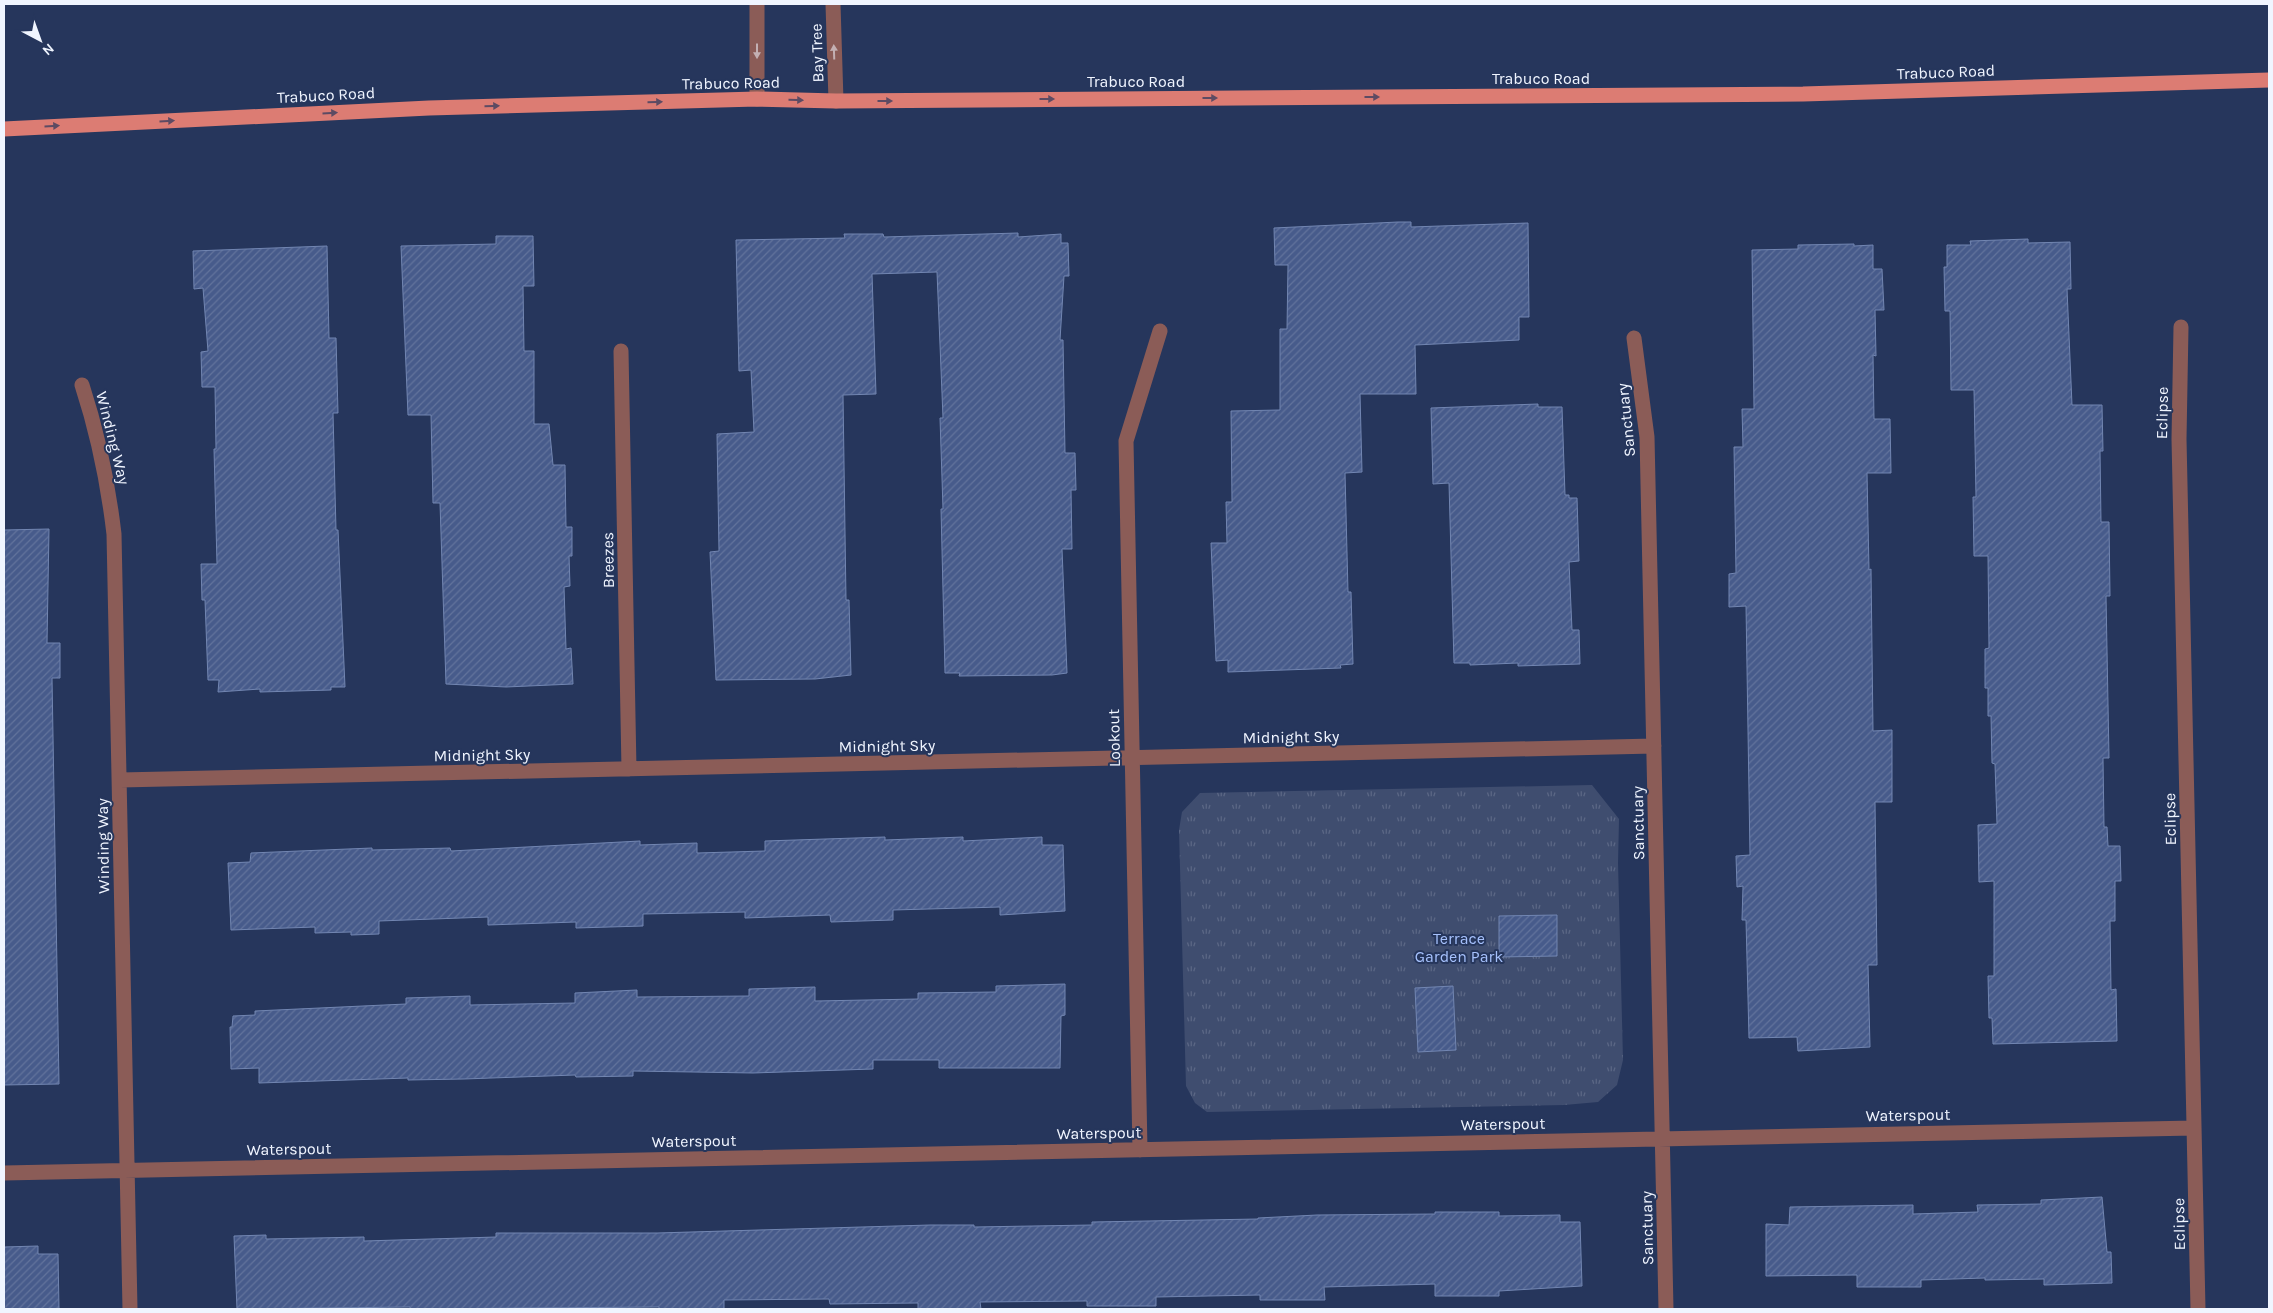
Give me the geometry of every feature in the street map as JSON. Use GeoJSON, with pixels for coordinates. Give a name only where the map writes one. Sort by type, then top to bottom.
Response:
{"type":"FeatureCollection","features":[{"type":"Feature","properties":{"kind":"main road","name":"Trabuco Road"},"geometry":{"type":"LineString","coordinates":[[4,129],[429,108],[757,99],[836,101],[1803,94],[2269,80]]}},
{"type":"Feature","properties":{"kind":"street"},"geometry":{"type":"LineString","coordinates":[[757,4],[757,99]]}},
{"type":"Feature","properties":{"kind":"street","name":"Bay Tree"},"geometry":{"type":"LineString","coordinates":[[833,4],[836,101]]}},
{"type":"Feature","properties":{"kind":"street","name":"Eclipse"},"geometry":{"type":"LineString","coordinates":[[2181,327],[2179,439],[2198,1309]]}},
{"type":"Feature","properties":{"kind":"street","name":"Lookout"},"geometry":{"type":"LineString","coordinates":[[1140,1150],[1126,441],[1160,331]]}},
{"type":"Feature","properties":{"kind":"street","name":"Sanctuary"},"geometry":{"type":"LineString","coordinates":[[1634,338],[1647,437],[1666,1309]]}},
{"type":"Feature","properties":{"kind":"street","name":"Breezes"},"geometry":{"type":"LineString","coordinates":[[621,351],[629,769]]}},
{"type":"Feature","properties":{"kind":"street","name":"Winding Way"},"geometry":{"type":"LineString","coordinates":[[82,385],[94,422],[107,477],[114,534],[130,1309]]}},
{"type":"Feature","properties":{"kind":"street","name":"Midnight Sky"},"geometry":{"type":"LineString","coordinates":[[120,780],[1654,746]]}},
{"type":"Feature","properties":{"kind":"street","name":"Waterspout"},"geometry":{"type":"LineString","coordinates":[[4,1173],[1140,1150],[1662,1137],[2194,1128]]}},
{"type":"Feature","properties":{"kind":"green space","name":"Terrace Garden Park"},"geometry":{"type":"Polygon","coordinates":[[[1592,785],[1619,819],[1618,863],[1623,1060],[1617,1085],[1598,1102],[1564,1105],[1207,1112],[1195,1103],[1186,1086],[1179,830],[1182,812],[1200,793],[1592,785]]]}},
{"type":"Feature","properties":{"kind":"building"},"geometry":{"type":"Polygon","coordinates":[[[1411,222],[1411,227],[1528,223],[1529,317],[1519,317],[1519,340],[1415,345],[1416,394],[1360,394],[1362,472],[1345,473],[1348,592],[1351,592],[1353,664],[1340,665],[1341,668],[1228,672],[1228,660],[1216,661],[1211,543],[1227,543],[1226,502],[1232,502],[1231,411],[1280,410],[1280,329],[1287,329],[1288,265],[1275,265],[1274,228],[1411,222]]]}},
{"type":"Feature","properties":{"kind":"building"},"geometry":{"type":"Polygon","coordinates":[[[1018,233],[1018,237],[1061,234],[1061,243],[1068,243],[1069,276],[1064,276],[1060,340],[1063,340],[1065,453],[1075,453],[1076,490],[1071,490],[1072,549],[1062,549],[1067,673],[1052,675],[959,676],[960,673],[945,673],[940,418],[943,418],[937,272],[872,274],[876,394],[843,395],[846,600],[849,600],[851,675],[815,679],[716,680],[710,552],[719,551],[717,434],[754,432],[751,370],[739,371],[736,240],[845,238],[844,234],[883,234],[884,237],[1018,233]]]}},
{"type":"Feature","properties":{"kind":"building"},"geometry":{"type":"Polygon","coordinates":[[[496,236],[533,236],[534,286],[523,286],[524,351],[534,351],[534,424],[549,424],[553,465],[565,465],[566,527],[572,527],[572,556],[569,556],[570,586],[564,587],[566,649],[571,648],[573,684],[506,687],[446,684],[440,503],[433,503],[431,415],[408,415],[401,246],[496,244],[496,236]]]}},
{"type":"Feature","properties":{"kind":"building"},"geometry":{"type":"Polygon","coordinates":[[[2028,239],[2028,243],[2070,242],[2071,289],[2067,289],[2072,405],[2102,405],[2103,451],[2100,451],[2101,522],[2109,522],[2110,596],[2106,596],[2109,758],[2103,758],[2104,827],[2107,827],[2108,846],[2120,846],[2121,881],[2115,881],[2115,921],[2110,921],[2111,990],[2116,989],[2117,1041],[1993,1044],[1992,1018],[1989,1018],[1988,976],[1994,976],[1994,881],[1979,882],[1978,825],[1997,824],[1995,764],[1992,763],[1991,716],[1988,716],[1988,688],[1985,688],[1985,649],[1989,648],[1988,556],[1974,556],[1973,497],[1976,497],[1974,390],[1951,390],[1950,311],[1945,311],[1944,267],[1947,267],[1947,245],[1971,245],[1970,241],[2028,239]]]}},
{"type":"Feature","properties":{"kind":"building"},"geometry":{"type":"Polygon","coordinates":[[[1854,244],[1854,246],[1873,245],[1873,269],[1882,269],[1884,310],[1875,310],[1876,356],[1873,355],[1874,419],[1890,419],[1891,473],[1867,473],[1869,570],[1871,569],[1873,731],[1892,730],[1892,802],[1875,802],[1877,965],[1868,965],[1870,1047],[1798,1051],[1797,1037],[1749,1038],[1746,920],[1742,920],[1743,886],[1737,887],[1736,856],[1750,855],[1746,606],[1729,607],[1729,574],[1736,573],[1734,447],[1743,447],[1742,409],[1754,409],[1752,250],[1798,249],[1798,245],[1854,244]]]}},
{"type":"Feature","properties":{"kind":"building"},"geometry":{"type":"Polygon","coordinates":[[[327,246],[329,338],[336,338],[338,413],[333,413],[336,530],[338,530],[345,687],[331,687],[331,690],[260,692],[260,689],[218,692],[219,680],[208,680],[205,600],[202,600],[201,564],[217,564],[214,449],[216,449],[215,387],[202,387],[201,352],[208,351],[203,288],[194,289],[193,251],[327,246]]]}},
{"type":"Feature","properties":{"kind":"building"},"geometry":{"type":"Polygon","coordinates":[[[1538,404],[1538,407],[1562,407],[1565,495],[1569,495],[1569,498],[1577,498],[1579,561],[1569,562],[1572,630],[1579,630],[1580,664],[1518,666],[1518,663],[1470,665],[1470,663],[1454,663],[1449,483],[1433,484],[1431,408],[1538,404]]]}},
{"type":"Feature","properties":{"kind":"building"},"geometry":{"type":"Polygon","coordinates":[[[49,529],[47,643],[60,643],[60,678],[52,678],[59,1084],[4,1085],[4,530],[49,529]]]}},
{"type":"Feature","properties":{"kind":"building"},"geometry":{"type":"Polygon","coordinates":[[[885,837],[885,840],[963,837],[963,841],[1042,837],[1042,845],[1063,845],[1065,911],[1000,915],[1000,907],[893,910],[893,920],[831,922],[830,915],[745,918],[745,912],[643,914],[643,926],[576,928],[576,922],[488,925],[488,917],[379,921],[379,934],[351,935],[351,932],[315,933],[315,927],[231,930],[228,863],[250,862],[251,853],[372,848],[372,850],[450,848],[451,851],[640,841],[640,845],[697,843],[697,853],[765,851],[765,841],[885,837]]]}},
{"type":"Feature","properties":{"kind":"building"},"geometry":{"type":"Polygon","coordinates":[[[1557,915],[1557,956],[1499,957],[1499,916],[1557,915]]]}},
{"type":"Feature","properties":{"kind":"building"},"geometry":{"type":"Polygon","coordinates":[[[1065,984],[1065,1015],[1061,1016],[1060,1068],[939,1068],[939,1060],[873,1060],[873,1069],[753,1073],[633,1071],[633,1076],[576,1077],[575,1075],[408,1080],[408,1078],[259,1083],[259,1068],[231,1069],[230,1027],[232,1027],[233,1016],[255,1015],[255,1011],[406,1004],[406,998],[470,996],[470,1005],[575,1003],[575,993],[637,990],[637,997],[749,996],[749,989],[815,987],[815,1001],[918,999],[918,993],[996,992],[996,986],[1065,984]]]}},
{"type":"Feature","properties":{"kind":"building"},"geometry":{"type":"Polygon","coordinates":[[[1453,986],[1456,1050],[1418,1052],[1415,988],[1453,986]]]}},
{"type":"Feature","properties":{"kind":"building"},"geometry":{"type":"Polygon","coordinates":[[[2102,1197],[2107,1252],[2111,1252],[2112,1283],[2044,1285],[2044,1279],[1985,1280],[1985,1278],[1921,1280],[1921,1287],[1857,1287],[1857,1275],[1766,1276],[1766,1224],[1789,1225],[1790,1207],[1913,1205],[1913,1214],[1978,1212],[1977,1205],[2041,1204],[2041,1200],[2102,1197]]]}},
{"type":"Feature","properties":{"kind":"building"},"geometry":{"type":"Polygon","coordinates":[[[1435,1212],[1499,1212],[1499,1216],[1560,1215],[1560,1222],[1580,1222],[1582,1286],[1499,1291],[1499,1296],[1435,1296],[1435,1284],[1324,1287],[1325,1300],[1260,1300],[1260,1295],[1156,1297],[1156,1306],[1087,1306],[1087,1301],[980,1302],[981,1309],[918,1309],[918,1303],[830,1304],[829,1299],[724,1300],[724,1309],[659,1309],[659,1307],[410,1309],[410,1307],[237,1309],[234,1236],[266,1235],[266,1239],[364,1237],[364,1241],[496,1237],[496,1233],[657,1233],[930,1225],[974,1225],[974,1227],[1092,1225],[1092,1222],[1258,1219],[1317,1215],[1435,1214],[1435,1212]]]}},
{"type":"Feature","properties":{"kind":"building"},"geometry":{"type":"Polygon","coordinates":[[[38,1246],[38,1254],[58,1254],[59,1309],[4,1309],[4,1247],[38,1246]]]}}]}
